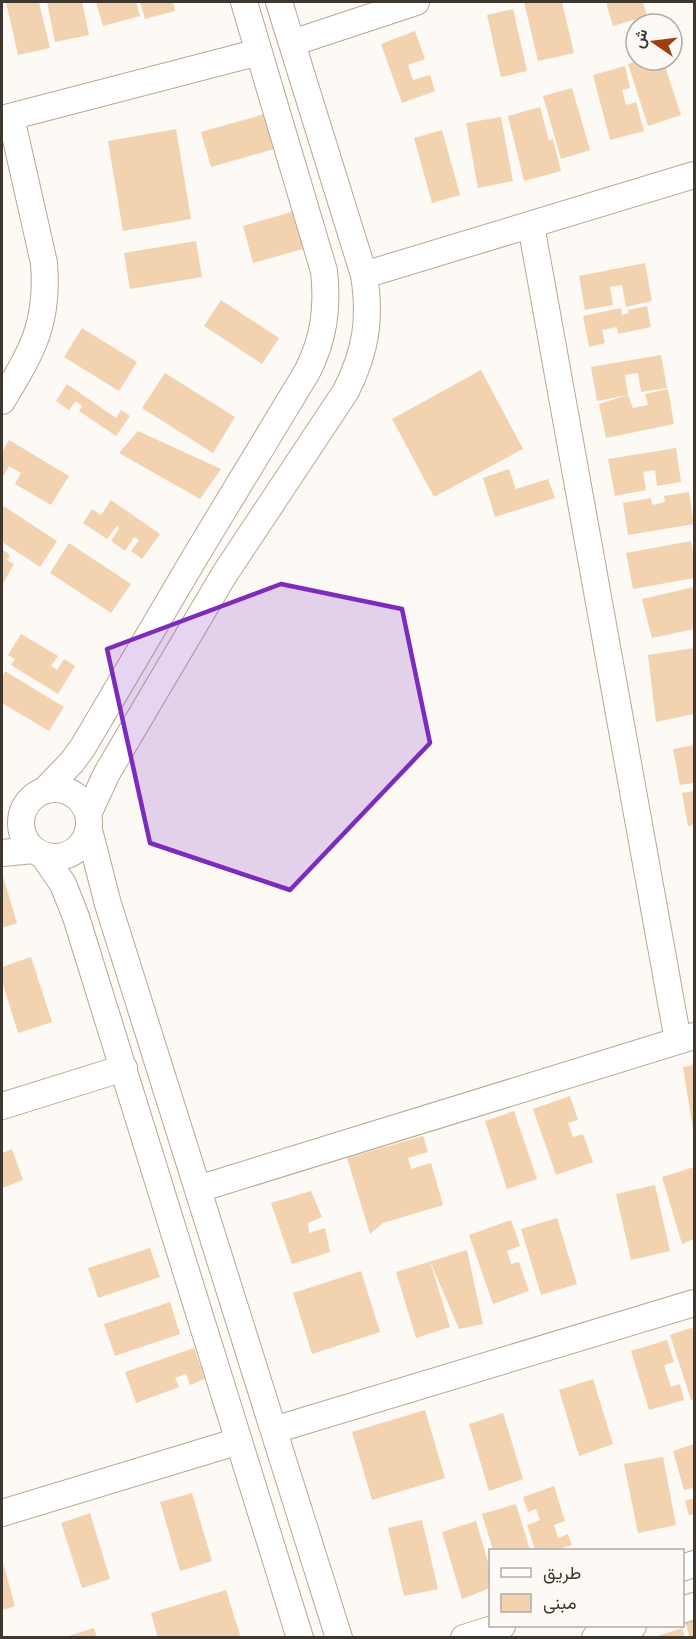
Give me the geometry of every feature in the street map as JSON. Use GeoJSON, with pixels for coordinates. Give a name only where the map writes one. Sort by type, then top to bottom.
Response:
{"type":"FeatureCollection","features":[{"type":"Feature","properties":{"kind":"street"},"geometry":{"type":"LineString","coordinates":[[244,2],[324,271],[326,313],[323,334],[307,372],[83,747],[72,762],[36,797],[21,823],[27,843],[63,884],[70,900],[300,1638]]}},
{"type":"Feature","properties":{"kind":"street"},"geometry":{"type":"LineString","coordinates":[[2,853],[38,853],[55,857],[77,850],[85,841],[89,822],[107,773],[224,575],[346,391],[357,369],[364,346],[367,323],[364,275],[279,2]]}},
{"type":"Feature","properties":{"kind":"street"},"geometry":{"type":"LineString","coordinates":[[291,42],[416,2]]}},
{"type":"Feature","properties":{"kind":"street"},"geometry":{"type":"LineString","coordinates":[[2,401],[33,346],[41,325],[46,284],[44,263],[6,118],[259,52]]}},
{"type":"Feature","properties":{"kind":"street"},"geometry":{"type":"LineString","coordinates":[[364,275],[694,175]]}},
{"type":"Feature","properties":{"kind":"street"},"geometry":{"type":"LineString","coordinates":[[198,1189],[686,1038],[531,225]]}},
{"type":"Feature","properties":{"kind":"street"},"geometry":{"type":"LineString","coordinates":[[2,812],[54,789],[71,793],[79,798],[89,822],[108,904],[339,1638]]}},
{"type":"Feature","properties":{"kind":"street"},"geometry":{"type":"LineString","coordinates":[[2,1106],[124,1068]]}},
{"type":"Feature","properties":{"kind":"street"},"geometry":{"type":"LineString","coordinates":[[274,1430],[694,1303]]}},
{"type":"Feature","properties":{"kind":"street"},"geometry":{"type":"LineString","coordinates":[[2,1512],[239,1441]]}},
{"type":"Feature","properties":{"kind":"street"},"geometry":{"type":"LineString","coordinates":[[464,1638],[499,1627]]}},
{"type":"Feature","properties":{"kind":"street"},"geometry":{"type":"LineString","coordinates":[[595,1638],[630,1627]]}},
{"type":"Feature","properties":{"kind":"highlighted area"},"geometry":{"type":"Polygon","coordinates":[[[281,584],[402,609],[430,743],[290,890],[150,843],[107,649],[281,584]]]}},
{"type":"Feature","properties":{"kind":"building"},"geometry":{"type":"Polygon","coordinates":[[[6,2],[39,2],[50,48],[18,55],[6,2]]]}},
{"type":"Feature","properties":{"kind":"building"},"geometry":{"type":"Polygon","coordinates":[[[47,2],[82,2],[89,35],[55,42],[47,2]]]}},
{"type":"Feature","properties":{"kind":"building"},"geometry":{"type":"Polygon","coordinates":[[[96,2],[136,2],[140,16],[103,26],[96,2]]]}},
{"type":"Feature","properties":{"kind":"building"},"geometry":{"type":"Polygon","coordinates":[[[140,2],[173,2],[175,11],[145,19],[140,2]]]}},
{"type":"Feature","properties":{"kind":"building"},"geometry":{"type":"Polygon","coordinates":[[[524,2],[562,2],[574,53],[538,61],[524,2]]]}},
{"type":"Feature","properties":{"kind":"building"},"geometry":{"type":"Polygon","coordinates":[[[606,2],[643,2],[646,12],[624,12],[624,23],[613,26],[606,2]]]}},
{"type":"Feature","properties":{"kind":"building"},"geometry":{"type":"Polygon","coordinates":[[[513,9],[527,71],[501,77],[487,15],[513,9]]]}},
{"type":"Feature","properties":{"kind":"building"},"geometry":{"type":"Polygon","coordinates":[[[415,31],[425,59],[408,65],[413,80],[430,75],[435,91],[402,103],[381,44],[415,31]]]}},
{"type":"Feature","properties":{"kind":"building"},"geometry":{"type":"Polygon","coordinates":[[[624,66],[630,88],[622,90],[626,105],[636,102],[644,131],[610,140],[593,75],[624,66]]]}},
{"type":"Feature","properties":{"kind":"building"},"geometry":{"type":"Polygon","coordinates":[[[631,72],[667,72],[681,115],[648,126],[631,72]]]}},
{"type":"Feature","properties":{"kind":"building"},"geometry":{"type":"Polygon","coordinates":[[[572,88],[590,150],[561,159],[543,96],[572,88]]]}},
{"type":"Feature","properties":{"kind":"building"},"geometry":{"type":"Polygon","coordinates":[[[540,107],[549,141],[553,139],[561,171],[524,181],[508,116],[540,107]]]}},
{"type":"Feature","properties":{"kind":"building"},"geometry":{"type":"Polygon","coordinates":[[[268,113],[278,148],[211,167],[201,132],[268,113]]]}},
{"type":"Feature","properties":{"kind":"building"},"geometry":{"type":"Polygon","coordinates":[[[501,117],[513,181],[478,188],[466,123],[501,117]]]}},
{"type":"Feature","properties":{"kind":"building"},"geometry":{"type":"Polygon","coordinates":[[[176,129],[191,219],[123,231],[108,141],[176,129]]]}},
{"type":"Feature","properties":{"kind":"building"},"geometry":{"type":"Polygon","coordinates":[[[442,130],[460,195],[432,203],[414,138],[442,130]]]}},
{"type":"Feature","properties":{"kind":"building"},"geometry":{"type":"Polygon","coordinates":[[[295,211],[306,248],[253,263],[243,226],[295,211]]]}},
{"type":"Feature","properties":{"kind":"building"},"geometry":{"type":"Polygon","coordinates":[[[196,241],[202,277],[130,289],[124,253],[196,241]]]}},
{"type":"Feature","properties":{"kind":"building"},"geometry":{"type":"Polygon","coordinates":[[[645,263],[652,301],[626,307],[622,285],[610,287],[613,305],[585,310],[579,276],[645,263]]]}},
{"type":"Feature","properties":{"kind":"building"},"geometry":{"type":"Polygon","coordinates":[[[221,300],[279,338],[262,364],[204,326],[221,300]]]}},
{"type":"Feature","properties":{"kind":"building"},"geometry":{"type":"Polygon","coordinates":[[[647,306],[651,327],[618,334],[617,327],[602,330],[605,343],[589,347],[583,316],[621,308],[622,315],[629,313],[628,310],[647,306]]]}},
{"type":"Feature","properties":{"kind":"building"},"geometry":{"type":"Polygon","coordinates":[[[82,328],[137,362],[119,391],[64,357],[82,328]]]}},
{"type":"Feature","properties":{"kind":"building"},"geometry":{"type":"Polygon","coordinates":[[[661,355],[667,388],[641,392],[638,373],[625,375],[628,395],[597,401],[591,367],[661,355]]]}},
{"type":"Feature","properties":{"kind":"building"},"geometry":{"type":"Polygon","coordinates":[[[481,370],[523,449],[434,497],[392,419],[481,370]]]}},
{"type":"Feature","properties":{"kind":"building"},"geometry":{"type":"Polygon","coordinates":[[[165,373],[235,417],[213,453],[142,408],[165,373]]]}},
{"type":"Feature","properties":{"kind":"building"},"geometry":{"type":"Polygon","coordinates":[[[67,384],[116,418],[121,410],[130,416],[116,436],[79,411],[82,406],[76,401],[69,410],[56,401],[67,384]]]}},
{"type":"Feature","properties":{"kind":"building"},"geometry":{"type":"Polygon","coordinates":[[[668,389],[674,424],[606,438],[599,404],[628,395],[633,408],[648,405],[645,394],[668,389]]]}},
{"type":"Feature","properties":{"kind":"building"},"geometry":{"type":"Polygon","coordinates":[[[138,431],[221,469],[200,499],[119,453],[138,431]]]}},
{"type":"Feature","properties":{"kind":"building"},"geometry":{"type":"Polygon","coordinates":[[[9,440],[69,476],[51,505],[15,484],[21,473],[9,466],[2,479],[2,452],[9,440]]]}},
{"type":"Feature","properties":{"kind":"building"},"geometry":{"type":"Polygon","coordinates":[[[676,448],[681,482],[657,486],[655,470],[643,472],[646,490],[615,496],[608,459],[676,448]]]}},
{"type":"Feature","properties":{"kind":"building"},"geometry":{"type":"Polygon","coordinates":[[[509,469],[516,489],[548,479],[555,498],[495,517],[483,478],[509,469]]]}},
{"type":"Feature","properties":{"kind":"building"},"geometry":{"type":"Polygon","coordinates":[[[689,492],[694,524],[628,535],[623,503],[651,498],[652,505],[665,502],[664,496],[689,492]]]}},
{"type":"Feature","properties":{"kind":"building"},"geometry":{"type":"Polygon","coordinates":[[[111,500],[160,534],[142,559],[131,551],[139,540],[134,537],[125,551],[111,541],[119,528],[117,526],[107,539],[83,523],[92,509],[101,515],[111,500]]]}},
{"type":"Feature","properties":{"kind":"building"},"geometry":{"type":"Polygon","coordinates":[[[2,505],[57,541],[40,567],[2,542],[2,505]]]}},
{"type":"Feature","properties":{"kind":"building"},"geometry":{"type":"Polygon","coordinates":[[[691,541],[694,578],[633,589],[626,553],[691,541]]]}},
{"type":"Feature","properties":{"kind":"building"},"geometry":{"type":"Polygon","coordinates":[[[69,543],[131,584],[111,613],[50,573],[69,543]]]}},
{"type":"Feature","properties":{"kind":"building"},"geometry":{"type":"Polygon","coordinates":[[[2,549],[10,555],[7,560],[14,564],[2,585],[2,549]]]}},
{"type":"Feature","properties":{"kind":"building"},"geometry":{"type":"Polygon","coordinates":[[[694,587],[694,629],[652,638],[642,599],[694,587]]]}},
{"type":"Feature","properties":{"kind":"building"},"geometry":{"type":"Polygon","coordinates":[[[21,634],[58,656],[51,666],[57,670],[64,659],[75,666],[58,694],[11,665],[15,659],[8,655],[21,634]]]}},
{"type":"Feature","properties":{"kind":"building"},"geometry":{"type":"Polygon","coordinates":[[[694,648],[694,714],[656,722],[648,655],[694,648]]]}},
{"type":"Feature","properties":{"kind":"building"},"geometry":{"type":"Polygon","coordinates":[[[5,671],[64,707],[49,731],[2,703],[2,677],[5,671]]]}},
{"type":"Feature","properties":{"kind":"building"},"geometry":{"type":"Polygon","coordinates":[[[694,745],[694,783],[680,785],[673,749],[694,745]]]}},
{"type":"Feature","properties":{"kind":"building"},"geometry":{"type":"Polygon","coordinates":[[[694,791],[694,825],[688,826],[682,793],[694,791]]]}},
{"type":"Feature","properties":{"kind":"building"},"geometry":{"type":"Polygon","coordinates":[[[2,873],[17,923],[2,928],[2,873]]]}},
{"type":"Feature","properties":{"kind":"building"},"geometry":{"type":"Polygon","coordinates":[[[31,957],[52,1022],[18,1033],[2,981],[2,967],[31,957]]]}},
{"type":"Feature","properties":{"kind":"building"},"geometry":{"type":"Polygon","coordinates":[[[694,1065],[694,1129],[693,1129],[683,1067],[694,1065]]]}},
{"type":"Feature","properties":{"kind":"building"},"geometry":{"type":"Polygon","coordinates":[[[570,1096],[578,1120],[568,1123],[573,1137],[583,1134],[593,1162],[556,1175],[533,1109],[570,1096]]]}},
{"type":"Feature","properties":{"kind":"building"},"geometry":{"type":"Polygon","coordinates":[[[514,1111],[537,1179],[507,1189],[485,1121],[514,1111]]]}},
{"type":"Feature","properties":{"kind":"building"},"geometry":{"type":"Polygon","coordinates":[[[423,1136],[428,1152],[408,1158],[411,1169],[431,1163],[443,1205],[383,1223],[370,1234],[347,1158],[423,1136]]]}},
{"type":"Feature","properties":{"kind":"building"},"geometry":{"type":"Polygon","coordinates":[[[12,1149],[23,1180],[2,1188],[2,1153],[12,1149]]]}},
{"type":"Feature","properties":{"kind":"building"},"geometry":{"type":"Polygon","coordinates":[[[694,1167],[694,1239],[682,1244],[662,1177],[694,1167]]]}},
{"type":"Feature","properties":{"kind":"building"},"geometry":{"type":"Polygon","coordinates":[[[655,1185],[670,1251],[631,1260],[616,1194],[655,1185]]]}},
{"type":"Feature","properties":{"kind":"building"},"geometry":{"type":"Polygon","coordinates":[[[311,1191],[322,1217],[308,1223],[309,1233],[325,1228],[330,1252],[292,1264],[271,1203],[311,1191]]]}},
{"type":"Feature","properties":{"kind":"building"},"geometry":{"type":"Polygon","coordinates":[[[557,1218],[577,1284],[541,1295],[521,1229],[557,1218]]]}},
{"type":"Feature","properties":{"kind":"building"},"geometry":{"type":"Polygon","coordinates":[[[511,1220],[520,1246],[507,1251],[511,1264],[519,1262],[529,1291],[493,1304],[469,1235],[511,1220]]]}},
{"type":"Feature","properties":{"kind":"building"},"geometry":{"type":"Polygon","coordinates":[[[150,1248],[160,1277],[98,1298],[88,1268],[150,1248]]]}},
{"type":"Feature","properties":{"kind":"building"},"geometry":{"type":"Polygon","coordinates":[[[467,1250],[483,1324],[459,1329],[430,1261],[467,1250]]]}},
{"type":"Feature","properties":{"kind":"building"},"geometry":{"type":"Polygon","coordinates":[[[430,1261],[450,1327],[416,1338],[396,1272],[430,1261]]]}},
{"type":"Feature","properties":{"kind":"building"},"geometry":{"type":"Polygon","coordinates":[[[361,1271],[380,1332],[312,1354],[293,1293],[361,1271]]]}},
{"type":"Feature","properties":{"kind":"building"},"geometry":{"type":"Polygon","coordinates":[[[170,1302],[180,1334],[115,1356],[104,1324],[170,1302]]]}},
{"type":"Feature","properties":{"kind":"building"},"geometry":{"type":"Polygon","coordinates":[[[694,1327],[694,1399],[691,1400],[670,1335],[694,1327]]]}},
{"type":"Feature","properties":{"kind":"building"},"geometry":{"type":"Polygon","coordinates":[[[667,1340],[674,1362],[664,1365],[671,1387],[680,1384],[684,1400],[649,1410],[631,1351],[667,1340]]]}},
{"type":"Feature","properties":{"kind":"building"},"geometry":{"type":"Polygon","coordinates":[[[194,1348],[205,1379],[190,1385],[186,1374],[175,1378],[179,1387],[136,1403],[125,1372],[194,1348]]]}},
{"type":"Feature","properties":{"kind":"building"},"geometry":{"type":"Polygon","coordinates":[[[593,1379],[613,1444],[579,1456],[559,1390],[593,1379]]]}},
{"type":"Feature","properties":{"kind":"building"},"geometry":{"type":"Polygon","coordinates":[[[425,1410],[445,1478],[372,1500],[352,1432],[425,1410]]]}},
{"type":"Feature","properties":{"kind":"building"},"geometry":{"type":"Polygon","coordinates":[[[503,1413],[523,1479],[489,1491],[469,1424],[503,1413]]]}},
{"type":"Feature","properties":{"kind":"building"},"geometry":{"type":"Polygon","coordinates":[[[694,1444],[694,1494],[692,1488],[684,1490],[673,1451],[694,1444]]]}},
{"type":"Feature","properties":{"kind":"building"},"geometry":{"type":"Polygon","coordinates":[[[663,1457],[676,1525],[638,1533],[624,1464],[663,1457]]]}},
{"type":"Feature","properties":{"kind":"building"},"geometry":{"type":"Polygon","coordinates":[[[554,1486],[565,1521],[554,1525],[558,1538],[568,1534],[572,1545],[559,1549],[535,1549],[527,1525],[540,1520],[536,1509],[528,1512],[523,1497],[554,1486]]]}},
{"type":"Feature","properties":{"kind":"building"},"geometry":{"type":"Polygon","coordinates":[[[192,1493],[212,1561],[180,1571],[160,1502],[192,1493]]]}},
{"type":"Feature","properties":{"kind":"building"},"geometry":{"type":"Polygon","coordinates":[[[694,1498],[694,1514],[689,1515],[685,1501],[694,1498]]]}},
{"type":"Feature","properties":{"kind":"building"},"geometry":{"type":"Polygon","coordinates":[[[516,1504],[530,1549],[493,1549],[482,1514],[516,1504]]]}},
{"type":"Feature","properties":{"kind":"building"},"geometry":{"type":"Polygon","coordinates":[[[90,1513],[110,1579],[82,1588],[61,1523],[90,1513]]]}},
{"type":"Feature","properties":{"kind":"building"},"geometry":{"type":"Polygon","coordinates":[[[422,1520],[438,1589],[404,1596],[388,1528],[422,1520]]]}},
{"type":"Feature","properties":{"kind":"building"},"geometry":{"type":"Polygon","coordinates":[[[476,1521],[489,1566],[489,1588],[462,1599],[442,1532],[476,1521]]]}},
{"type":"Feature","properties":{"kind":"building"},"geometry":{"type":"Polygon","coordinates":[[[2,1559],[15,1606],[2,1610],[2,1559]]]}},
{"type":"Feature","properties":{"kind":"building"},"geometry":{"type":"Polygon","coordinates":[[[226,1590],[241,1638],[158,1638],[151,1613],[226,1590]]]}},
{"type":"Feature","properties":{"kind":"building"},"geometry":{"type":"Polygon","coordinates":[[[694,1619],[694,1638],[690,1638],[685,1622],[694,1619]]]}},
{"type":"Feature","properties":{"kind":"building"},"geometry":{"type":"Polygon","coordinates":[[[94,1628],[97,1638],[65,1638],[65,1637],[94,1628]]]}},
{"type":"Feature","properties":{"kind":"building"},"geometry":{"type":"Polygon","coordinates":[[[682,1628],[685,1638],[655,1638],[655,1637],[682,1628]]]}}]}
